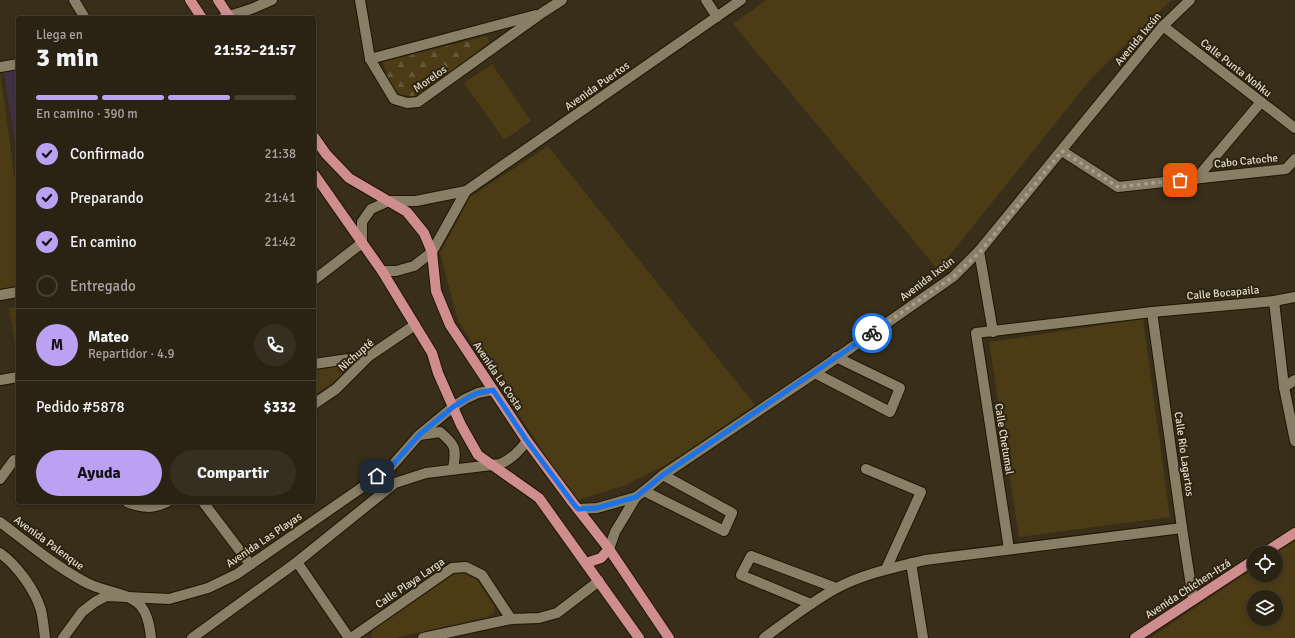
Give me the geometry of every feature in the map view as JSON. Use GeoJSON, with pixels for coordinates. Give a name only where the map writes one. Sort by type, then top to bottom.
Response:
{"type":"FeatureCollection","features":[{"type":"Feature","properties":{"kind":"main road"},"geometry":{"type":"LineString","coordinates":[[190,0],[201,16]]}},
{"type":"Feature","properties":{"kind":"main road"},"geometry":{"type":"LineString","coordinates":[[218,0],[226,16]]}},
{"type":"Feature","properties":{"kind":"main road","name":"Avenida La Costa"},"geometry":{"type":"LineString","coordinates":[[316,140],[326,154],[349,178],[407,212],[424,233],[432,252],[436,292],[450,325],[527,441],[609,549],[669,638]]}},
{"type":"Feature","properties":{"kind":"main road"},"geometry":{"type":"LineString","coordinates":[[316,177],[382,271],[432,353],[438,373],[453,407],[478,455],[539,498],[639,638]]}},
{"type":"Feature","properties":{"kind":"main road"},"geometry":{"type":"LineString","coordinates":[[1275,546],[1295,533]]}},
{"type":"Feature","properties":{"kind":"main road"},"geometry":{"type":"LineString","coordinates":[[586,563],[600,558],[609,549]]}},
{"type":"Feature","properties":{"kind":"main road","name":"Avenida Chichen-Itzá"},"geometry":{"type":"LineString","coordinates":[[1135,638],[1247,564]]}},
{"type":"Feature","properties":{"kind":"street"},"geometry":{"type":"LineString","coordinates":[[74,0],[83,16]]}},
{"type":"Feature","properties":{"kind":"street"},"geometry":{"type":"LineString","coordinates":[[230,16],[272,0]]}},
{"type":"Feature","properties":{"kind":"street","name":"Morelos"},"geometry":{"type":"LineString","coordinates":[[360,0],[370,59],[394,100],[407,103],[418,102],[562,0]]}},
{"type":"Feature","properties":{"kind":"street"},"geometry":{"type":"LineString","coordinates":[[706,0],[717,17]]}},
{"type":"Feature","properties":{"kind":"street","name":"Avenida Puertos"},"geometry":{"type":"LineString","coordinates":[[362,243],[362,222],[371,209],[389,201],[416,201],[466,191],[741,0]]}},
{"type":"Feature","properties":{"kind":"street","name":"Avenida Ixcún"},"geometry":{"type":"LineString","coordinates":[[609,549],[615,532],[640,494],[663,475],[815,373],[953,277],[980,252],[1163,26],[1190,0]]}},
{"type":"Feature","properties":{"kind":"street"},"geometry":{"type":"LineString","coordinates":[[370,59],[542,13]]}},
{"type":"Feature","properties":{"kind":"street","name":"Calle Punta Nohku"},"geometry":{"type":"LineString","coordinates":[[1163,26],[1295,128]]}},
{"type":"Feature","properties":{"kind":"street"},"geometry":{"type":"LineString","coordinates":[[0,67],[16,64]]}},
{"type":"Feature","properties":{"kind":"street"},"geometry":{"type":"LineString","coordinates":[[1196,179],[1261,102]]}},
{"type":"Feature","properties":{"kind":"street","name":"Cabo Catoche"},"geometry":{"type":"LineString","coordinates":[[1062,151],[1118,187],[1286,169],[1295,159]]}},
{"type":"Feature","properties":{"kind":"street","name":"Avenida Puertos"},"geometry":{"type":"LineString","coordinates":[[382,271],[396,271],[414,266],[432,252],[466,191]]}},
{"type":"Feature","properties":{"kind":"street"},"geometry":{"type":"LineString","coordinates":[[316,278],[362,243]]}},
{"type":"Feature","properties":{"kind":"street"},"geometry":{"type":"LineString","coordinates":[[980,252],[993,332]]}},
{"type":"Feature","properties":{"kind":"street"},"geometry":{"type":"LineString","coordinates":[[0,295],[16,292]]}},
{"type":"Feature","properties":{"kind":"street","name":"Calle Bocapaila"},"geometry":{"type":"LineString","coordinates":[[976,333],[1152,312],[1274,301],[1295,297]]}},
{"type":"Feature","properties":{"kind":"street"},"geometry":{"type":"LineString","coordinates":[[1274,301],[1284,387],[1295,441]]}},
{"type":"Feature","properties":{"kind":"street","name":"Calle Río Lagartos"},"geometry":{"type":"LineString","coordinates":[[1152,312],[1182,528],[1194,598]]}},
{"type":"Feature","properties":{"kind":"street","name":"Nichupté"},"geometry":{"type":"LineString","coordinates":[[316,403],[336,389],[369,356],[414,325]]}},
{"type":"Feature","properties":{"kind":"street","name":"Calle Chetumal"},"geometry":{"type":"LineString","coordinates":[[976,333],[1009,549]]}},
{"type":"Feature","properties":{"kind":"street"},"geometry":{"type":"LineString","coordinates":[[316,364],[369,356]]}},
{"type":"Feature","properties":{"kind":"street"},"geometry":{"type":"LineString","coordinates":[[815,373],[890,412],[900,388],[836,357]]}},
{"type":"Feature","properties":{"kind":"street"},"geometry":{"type":"LineString","coordinates":[[0,380],[16,377]]}},
{"type":"Feature","properties":{"kind":"street"},"geometry":{"type":"LineString","coordinates":[[1284,387],[1295,380]]}},
{"type":"Feature","properties":{"kind":"street","name":"Avenida Las Playas"},"geometry":{"type":"LineString","coordinates":[[63,638],[82,612],[106,596],[169,599],[208,588],[238,574],[250,564],[390,468],[419,435],[453,407],[478,393],[493,390]]}},
{"type":"Feature","properties":{"kind":"street"},"geometry":{"type":"LineString","coordinates":[[419,435],[440,432],[451,441],[456,452],[453,469]]}},
{"type":"Feature","properties":{"kind":"street"},"geometry":{"type":"LineString","coordinates":[[192,638],[297,562],[395,483],[426,473],[500,464],[512,458],[527,441]]}},
{"type":"Feature","properties":{"kind":"street"},"geometry":{"type":"LineString","coordinates":[[0,479],[14,460],[16,460]]}},
{"type":"Feature","properties":{"kind":"street"},"geometry":{"type":"LineString","coordinates":[[866,469],[921,492],[886,569]]}},
{"type":"Feature","properties":{"kind":"street"},"geometry":{"type":"LineString","coordinates":[[640,494],[724,532],[732,513],[663,475]]}},
{"type":"Feature","properties":{"kind":"street","name":"Avenida Ixcún"},"geometry":{"type":"LineString","coordinates":[[578,509],[597,508],[640,494]]}},
{"type":"Feature","properties":{"kind":"street"},"geometry":{"type":"LineString","coordinates":[[131,504],[138,507],[157,507],[163,504]]}},
{"type":"Feature","properties":{"kind":"street"},"geometry":{"type":"LineString","coordinates":[[205,504],[250,564]]}},
{"type":"Feature","properties":{"kind":"street","name":"Avenida Palenque"},"geometry":{"type":"LineString","coordinates":[[0,522],[87,584],[126,597],[138,603],[142,608],[150,628],[151,638]]}},
{"type":"Feature","properties":{"kind":"street"},"geometry":{"type":"LineString","coordinates":[[764,638],[836,588],[886,569],[925,560],[1182,528]]}},
{"type":"Feature","properties":{"kind":"street"},"geometry":{"type":"LineString","coordinates":[[0,553],[21,574],[34,593],[41,610],[45,638]]}},
{"type":"Feature","properties":{"kind":"street"},"geometry":{"type":"LineString","coordinates":[[811,604],[742,576],[751,556],[836,588]]}},
{"type":"Feature","properties":{"kind":"street"},"geometry":{"type":"LineString","coordinates":[[297,562],[350,638]]}},
{"type":"Feature","properties":{"kind":"street"},"geometry":{"type":"LineString","coordinates":[[911,563],[923,638]]}},
{"type":"Feature","properties":{"kind":"street","name":"Calle Playa Larga"},"geometry":{"type":"LineString","coordinates":[[350,638],[452,568],[466,567],[482,575],[511,619]]}},
{"type":"Feature","properties":{"kind":"street"},"geometry":{"type":"LineString","coordinates":[[423,638],[511,619],[539,618],[557,614],[599,581]]}},
{"type":"Feature","properties":{"kind":"shaded area"},"geometry":{"type":"Polygon","coordinates":[[[16,65],[16,150],[3,68],[16,65]]]}},
{"type":"Feature","properties":{"kind":"green space"},"geometry":{"type":"Polygon","coordinates":[[[766,0],[1171,0],[1090,80],[938,270],[733,24],[766,0]]]}},
{"type":"Feature","properties":{"kind":"green space"},"geometry":{"type":"Polygon","coordinates":[[[487,36],[489,42],[425,93],[413,96],[398,95],[387,76],[383,62],[487,36]]]}},
{"type":"Feature","properties":{"kind":"green space"},"geometry":{"type":"Polygon","coordinates":[[[492,64],[531,121],[504,140],[464,83],[492,64]]]}},
{"type":"Feature","properties":{"kind":"green space"},"geometry":{"type":"Polygon","coordinates":[[[0,72],[16,186],[16,286],[0,289],[0,72]]]}},
{"type":"Feature","properties":{"kind":"green space"},"geometry":{"type":"Polygon","coordinates":[[[548,146],[755,405],[666,465],[623,486],[575,501],[458,321],[440,253],[470,197],[548,146]]]}},
{"type":"Feature","properties":{"kind":"green space"},"geometry":{"type":"Polygon","coordinates":[[[16,306],[16,350],[9,308],[16,306]]]}},
{"type":"Feature","properties":{"kind":"green space"},"geometry":{"type":"Polygon","coordinates":[[[1143,319],[1170,517],[1019,537],[989,342],[1143,319]]]}},
{"type":"Feature","properties":{"kind":"green space"},"geometry":{"type":"Polygon","coordinates":[[[358,362],[331,384],[316,394],[316,367],[358,362]]]}},
{"type":"Feature","properties":{"kind":"green space"},"geometry":{"type":"Polygon","coordinates":[[[1295,541],[1295,638],[1150,638],[1247,573],[1247,582],[1283,582],[1283,549],[1295,541]]]}},
{"type":"Feature","properties":{"kind":"green space"},"geometry":{"type":"Polygon","coordinates":[[[463,573],[477,580],[495,607],[494,613],[487,617],[395,638],[371,638],[372,629],[453,574],[463,573]]]}},
{"type":"Feature","properties":{"kind":"way so far"},"geometry":{"type":"LineString","coordinates":[[872,333],[953,277],[980,252],[1062,151],[1118,187],[1180,180]]}},
{"type":"Feature","properties":{"kind":"route"},"geometry":{"type":"LineString","coordinates":[[377,476],[390,468],[419,435],[453,407],[478,393],[493,390],[527,441],[578,509],[597,508],[636,497],[663,475],[872,333]]}}]}
